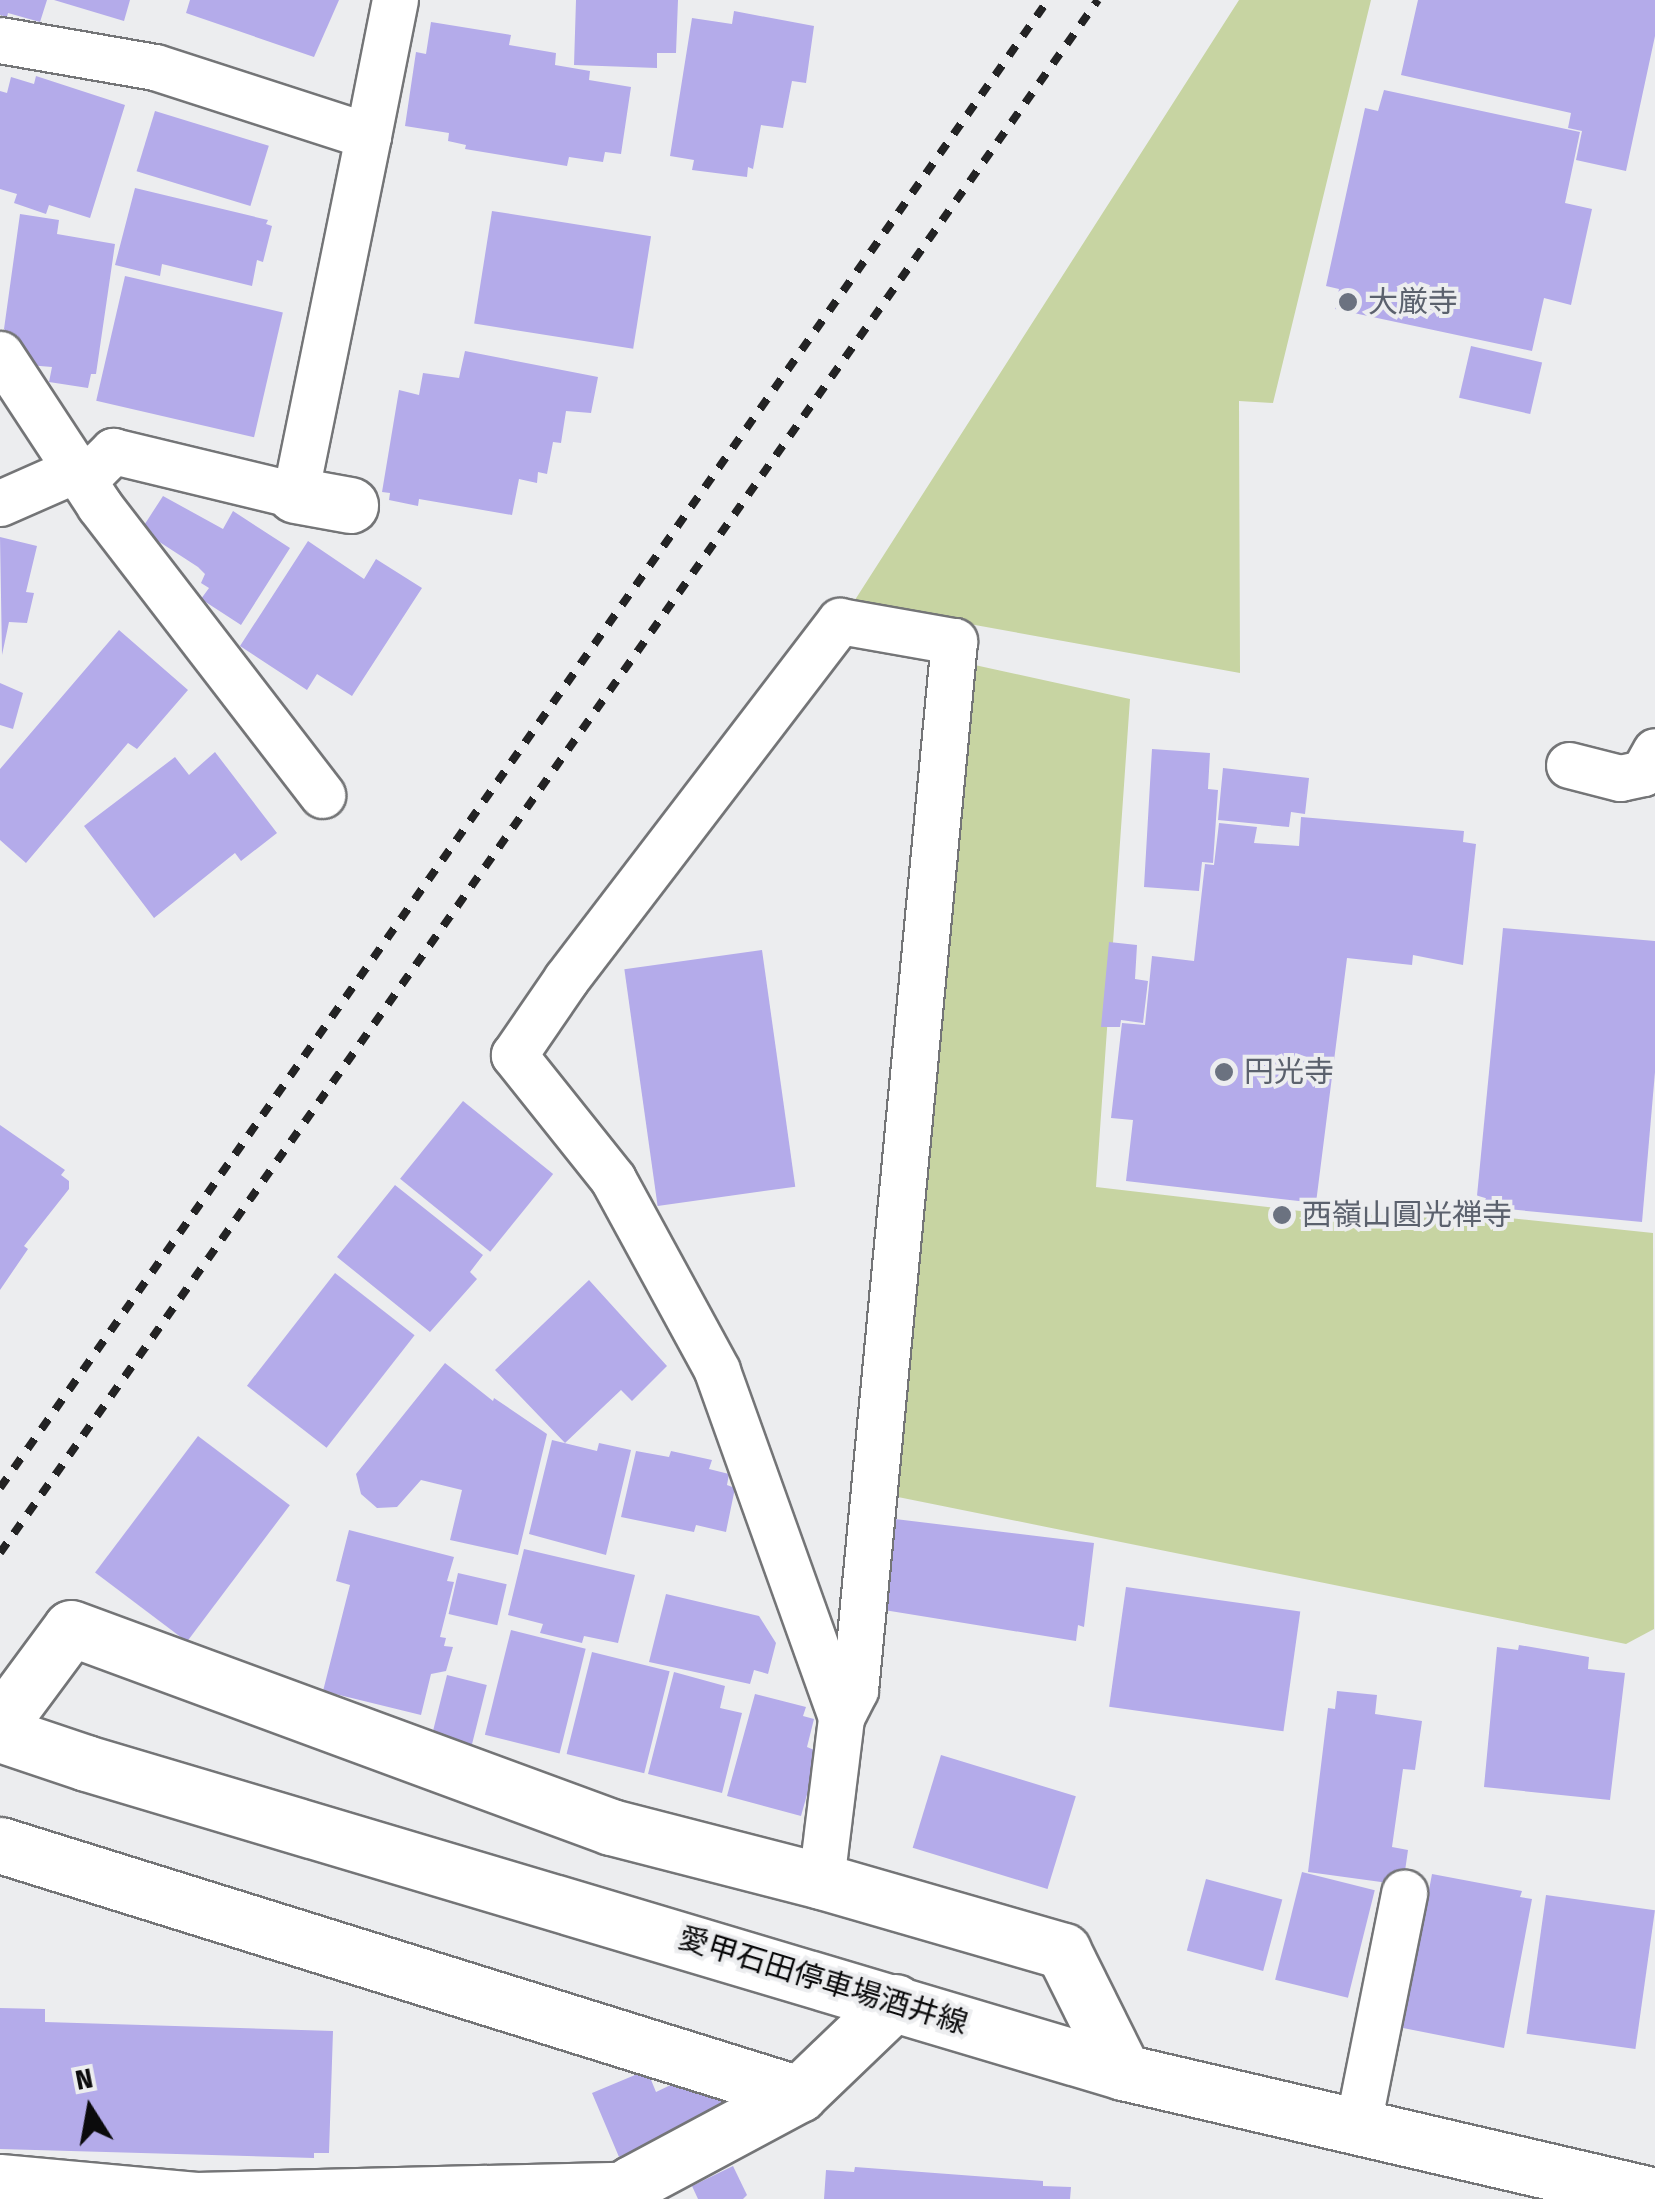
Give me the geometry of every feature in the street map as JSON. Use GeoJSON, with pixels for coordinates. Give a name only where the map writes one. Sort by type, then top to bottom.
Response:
{"type":"FeatureCollection","features":[{"type":"Feature","properties":{"kind":"street"},"geometry":{"type":"LineString","coordinates":[[294,495],[350,505]]}},
{"type":"Feature","properties":{"kind":"street"},"geometry":{"type":"LineString","coordinates":[[0,1724],[71,1628],[611,1828],[821,1881],[1063,1951],[1123,2072]]}},
{"type":"Feature","properties":{"kind":"street","name":"愛甲石田停車場酒井線"},"geometry":{"type":"LineString","coordinates":[[0,1734],[86,1764],[1123,2072],[1655,2196]]}},
{"type":"Feature","properties":{"kind":"street"},"geometry":{"type":"LineString","coordinates":[[0,1845],[799,2094]]}},
{"type":"Feature","properties":{"kind":"street"},"geometry":{"type":"LineString","coordinates":[[623,2192],[799,2094],[895,2002]]}},
{"type":"Feature","properties":{"kind":"lane"},"geometry":{"type":"LineString","coordinates":[[0,503],[78,470],[96,467],[113,451],[294,495],[395,0]]}},
{"type":"Feature","properties":{"kind":"lane"},"geometry":{"type":"LineString","coordinates":[[0,40],[155,67],[368,136]]}},
{"type":"Feature","properties":{"kind":"lane"},"geometry":{"type":"LineString","coordinates":[[0,354],[19,389],[99,505],[322,795]]}},
{"type":"Feature","properties":{"kind":"lane"},"geometry":{"type":"LineString","coordinates":[[821,1881],[841,1716],[855,1690],[954,641],[840,621],[566,978],[514,1055],[613,1179],[717,1370],[841,1716]]}},
{"type":"Feature","properties":{"kind":"lane"},"geometry":{"type":"LineString","coordinates":[[1569,765],[1620,778],[1643,774],[1655,750]]}},
{"type":"Feature","properties":{"kind":"lane"},"geometry":{"type":"LineString","coordinates":[[1358,2124],[1404,1893]]}},
{"type":"Feature","properties":{"kind":"lane"},"geometry":{"type":"LineString","coordinates":[[0,2176],[196,2196],[623,2192]]}},
{"type":"Feature","properties":{"kind":"green space"},"geometry":{"type":"Polygon","coordinates":[[[1239,0],[1371,0],[1273,403],[1239,401],[1240,673],[853,603],[1239,0]]]}},
{"type":"Feature","properties":{"kind":"green space"},"geometry":{"type":"Polygon","coordinates":[[[961,662],[1130,699],[1096,1187],[1335,1215],[1471,1214],[1653,1233],[1654,1629],[1626,1644],[888,1495],[961,662]]]}},
{"type":"Feature","properties":{"kind":"building"},"geometry":{"type":"Polygon","coordinates":[[[0,0],[47,0],[40,22],[8,13],[7,17],[0,15],[0,0]]]}},
{"type":"Feature","properties":{"kind":"building"},"geometry":{"type":"Polygon","coordinates":[[[54,0],[130,0],[124,21],[54,0]]]}},
{"type":"Feature","properties":{"kind":"building"},"geometry":{"type":"Polygon","coordinates":[[[190,0],[339,0],[314,57],[186,13],[190,0]]]}},
{"type":"Feature","properties":{"kind":"building"},"geometry":{"type":"Polygon","coordinates":[[[576,0],[678,0],[676,53],[657,53],[657,68],[574,65],[576,0]]]}},
{"type":"Feature","properties":{"kind":"building"},"geometry":{"type":"Polygon","coordinates":[[[1418,0],[1655,0],[1655,36],[1626,171],[1576,160],[1582,131],[1568,128],[1571,113],[1401,75],[1418,0]]]}},
{"type":"Feature","properties":{"kind":"building"},"geometry":{"type":"Polygon","coordinates":[[[734,11],[814,26],[806,83],[792,81],[783,128],[761,125],[753,169],[748,167],[747,177],[692,170],[694,160],[670,156],[692,18],[732,24],[734,11]]]}},
{"type":"Feature","properties":{"kind":"building"},"geometry":{"type":"Polygon","coordinates":[[[431,22],[511,35],[509,45],[556,53],[555,65],[590,71],[589,80],[631,87],[621,154],[605,152],[603,162],[569,157],[567,166],[465,149],[466,145],[448,141],[449,133],[405,126],[416,52],[426,54],[431,22]]]}},
{"type":"Feature","properties":{"kind":"building"},"geometry":{"type":"Polygon","coordinates":[[[36,76],[125,105],[90,218],[49,205],[46,214],[14,203],[17,194],[0,189],[0,91],[7,93],[11,77],[34,84],[36,76]]]}},
{"type":"Feature","properties":{"kind":"building","name":"大厳寺"},"geometry":{"type":"Polygon","coordinates":[[[1384,90],[1580,132],[1565,203],[1592,209],[1571,305],[1544,298],[1532,351],[1335,309],[1339,289],[1326,286],[1365,108],[1378,111],[1384,90]]]}},
{"type":"Feature","properties":{"kind":"building"},"geometry":{"type":"Polygon","coordinates":[[[155,111],[269,146],[250,206],[137,171],[155,111]]]}},
{"type":"Feature","properties":{"kind":"building"},"geometry":{"type":"Polygon","coordinates":[[[135,188],[268,220],[266,224],[272,226],[263,262],[257,260],[252,286],[162,264],[160,276],[115,265],[135,188]]]}},
{"type":"Feature","properties":{"kind":"building"},"geometry":{"type":"Polygon","coordinates":[[[492,211],[651,236],[633,349],[474,324],[492,211]]]}},
{"type":"Feature","properties":{"kind":"building"},"geometry":{"type":"Polygon","coordinates":[[[20,214],[59,220],[57,234],[115,244],[96,374],[91,374],[88,388],[49,382],[52,367],[28,365],[4,329],[20,214]]]}},
{"type":"Feature","properties":{"kind":"building"},"geometry":{"type":"Polygon","coordinates":[[[125,276],[283,312],[254,437],[96,401],[125,276]]]}},
{"type":"Feature","properties":{"kind":"building"},"geometry":{"type":"Polygon","coordinates":[[[1471,346],[1542,362],[1530,414],[1459,398],[1471,346]]]}},
{"type":"Feature","properties":{"kind":"building"},"geometry":{"type":"Polygon","coordinates":[[[465,351],[598,377],[591,413],[566,411],[561,443],[553,442],[547,474],[538,472],[537,483],[519,479],[512,515],[419,499],[418,506],[389,500],[390,493],[382,492],[399,390],[419,395],[423,373],[459,378],[465,351]]]}},
{"type":"Feature","properties":{"kind":"building"},"geometry":{"type":"Polygon","coordinates":[[[163,496],[223,529],[233,511],[290,548],[241,625],[201,599],[209,588],[201,583],[205,574],[198,567],[141,530],[163,496]]]}},
{"type":"Feature","properties":{"kind":"building"},"geometry":{"type":"Polygon","coordinates":[[[0,537],[37,546],[26,592],[34,593],[27,623],[9,622],[2,655],[0,537]]]}},
{"type":"Feature","properties":{"kind":"building"},"geometry":{"type":"Polygon","coordinates":[[[308,541],[364,579],[376,559],[422,588],[352,696],[317,674],[307,690],[240,646],[308,541]]]}},
{"type":"Feature","properties":{"kind":"building"},"geometry":{"type":"Polygon","coordinates":[[[119,630],[188,690],[137,749],[128,743],[26,863],[0,840],[0,769],[119,630]]]}},
{"type":"Feature","properties":{"kind":"building"},"geometry":{"type":"Polygon","coordinates":[[[0,683],[23,693],[13,729],[0,725],[0,683]]]}},
{"type":"Feature","properties":{"kind":"building"},"geometry":{"type":"Polygon","coordinates":[[[1152,749],[1210,753],[1208,789],[1218,790],[1213,863],[1202,862],[1199,891],[1144,887],[1152,749]]]}},
{"type":"Feature","properties":{"kind":"building"},"geometry":{"type":"Polygon","coordinates":[[[215,752],[277,833],[241,861],[235,853],[154,918],[84,826],[175,757],[189,775],[215,752]]]}},
{"type":"Feature","properties":{"kind":"building"},"geometry":{"type":"Polygon","coordinates":[[[1223,768],[1309,778],[1305,814],[1291,812],[1289,827],[1218,820],[1223,768]]]}},
{"type":"Feature","properties":{"kind":"building"},"geometry":{"type":"Polygon","coordinates":[[[1301,817],[1464,831],[1463,842],[1476,844],[1463,965],[1413,955],[1412,965],[1347,958],[1316,1203],[1126,1181],[1133,1120],[1111,1118],[1122,1023],[1145,1025],[1152,956],[1194,961],[1205,864],[1214,865],[1219,823],[1257,827],[1254,843],[1299,846],[1301,817]]]}},
{"type":"Feature","properties":{"kind":"building"},"geometry":{"type":"Polygon","coordinates":[[[1503,928],[1655,941],[1655,1072],[1642,1222],[1476,1206],[1503,928]]]}},
{"type":"Feature","properties":{"kind":"building"},"geometry":{"type":"Polygon","coordinates":[[[1109,942],[1137,945],[1135,979],[1148,981],[1143,1023],[1121,1020],[1120,1027],[1101,1027],[1109,942]]]}},
{"type":"Feature","properties":{"kind":"building"},"geometry":{"type":"Polygon","coordinates":[[[762,950],[795,1187],[658,1206],[624,969],[762,950]]]}},
{"type":"Feature","properties":{"kind":"building"},"geometry":{"type":"Polygon","coordinates":[[[463,1101],[553,1174],[490,1252],[400,1179],[463,1101]]]}},
{"type":"Feature","properties":{"kind":"building"},"geometry":{"type":"Polygon","coordinates":[[[0,1125],[65,1170],[61,1175],[69,1181],[69,1189],[24,1246],[28,1249],[0,1290],[0,1125]]]}},
{"type":"Feature","properties":{"kind":"building"},"geometry":{"type":"Polygon","coordinates":[[[395,1185],[483,1255],[470,1272],[477,1279],[430,1332],[337,1257],[395,1185]]]}},
{"type":"Feature","properties":{"kind":"building"},"geometry":{"type":"Polygon","coordinates":[[[335,1273],[415,1335],[327,1448],[247,1386],[335,1273]]]}},
{"type":"Feature","properties":{"kind":"building"},"geometry":{"type":"Polygon","coordinates":[[[589,1280],[667,1366],[632,1401],[621,1390],[565,1443],[495,1370],[589,1280]]]}},
{"type":"Feature","properties":{"kind":"building"},"geometry":{"type":"Polygon","coordinates":[[[445,1363],[493,1401],[494,1398],[547,1434],[518,1555],[450,1540],[462,1490],[421,1480],[397,1507],[377,1508],[361,1494],[356,1474],[445,1363]]]}},
{"type":"Feature","properties":{"kind":"building"},"geometry":{"type":"Polygon","coordinates":[[[198,1436],[290,1505],[187,1642],[95,1573],[198,1436]]]}},
{"type":"Feature","properties":{"kind":"building"},"geometry":{"type":"Polygon","coordinates":[[[552,1440],[597,1451],[599,1443],[631,1450],[606,1555],[529,1534],[552,1440]]]}},
{"type":"Feature","properties":{"kind":"building"},"geometry":{"type":"Polygon","coordinates":[[[636,1451],[669,1457],[671,1451],[712,1460],[709,1469],[729,1474],[727,1485],[735,1488],[726,1532],[696,1525],[694,1532],[621,1517],[636,1451]]]}},
{"type":"Feature","properties":{"kind":"building"},"geometry":{"type":"Polygon","coordinates":[[[895,1519],[1094,1543],[1084,1627],[1078,1625],[1076,1641],[884,1610],[895,1519]]]}},
{"type":"Feature","properties":{"kind":"building"},"geometry":{"type":"Polygon","coordinates":[[[349,1530],[454,1557],[447,1581],[454,1582],[440,1637],[446,1638],[444,1646],[453,1647],[446,1671],[431,1674],[421,1715],[323,1691],[350,1585],[336,1581],[349,1530]]]}},
{"type":"Feature","properties":{"kind":"building"},"geometry":{"type":"Polygon","coordinates":[[[524,1549],[635,1575],[618,1643],[584,1636],[582,1643],[540,1633],[543,1624],[508,1615],[524,1549]]]}},
{"type":"Feature","properties":{"kind":"building"},"geometry":{"type":"Polygon","coordinates":[[[458,1573],[507,1584],[497,1625],[449,1614],[458,1573]]]}},
{"type":"Feature","properties":{"kind":"building"},"geometry":{"type":"Polygon","coordinates":[[[1126,1587],[1300,1611],[1283,1731],[1109,1707],[1126,1587]]]}},
{"type":"Feature","properties":{"kind":"building"},"geometry":{"type":"Polygon","coordinates":[[[666,1594],[759,1616],[776,1643],[768,1674],[754,1670],[750,1684],[649,1662],[666,1594]]]}},
{"type":"Feature","properties":{"kind":"building"},"geometry":{"type":"Polygon","coordinates":[[[511,1630],[586,1649],[560,1753],[485,1735],[511,1630]]]}},
{"type":"Feature","properties":{"kind":"building"},"geometry":{"type":"Polygon","coordinates":[[[1519,1645],[1589,1657],[1588,1669],[1625,1673],[1610,1800],[1484,1787],[1497,1647],[1518,1650],[1519,1645]]]}},
{"type":"Feature","properties":{"kind":"building"},"geometry":{"type":"Polygon","coordinates":[[[592,1652],[670,1671],[644,1773],[567,1754],[592,1652]]]}},
{"type":"Feature","properties":{"kind":"building"},"geometry":{"type":"Polygon","coordinates":[[[674,1672],[725,1686],[720,1708],[742,1713],[722,1793],[648,1774],[674,1672]]]}},
{"type":"Feature","properties":{"kind":"building"},"geometry":{"type":"Polygon","coordinates":[[[447,1675],[487,1685],[471,1749],[431,1739],[447,1675]]]}},
{"type":"Feature","properties":{"kind":"building"},"geometry":{"type":"Polygon","coordinates":[[[1337,1691],[1377,1695],[1375,1714],[1422,1721],[1415,1770],[1403,1769],[1392,1847],[1408,1850],[1403,1885],[1308,1872],[1328,1708],[1335,1709],[1337,1691]]]}},
{"type":"Feature","properties":{"kind":"building"},"geometry":{"type":"Polygon","coordinates":[[[755,1694],[806,1707],[803,1716],[814,1719],[807,1747],[819,1752],[801,1816],[727,1796],[755,1694]]]}},
{"type":"Feature","properties":{"kind":"building"},"geometry":{"type":"Polygon","coordinates":[[[941,1755],[1076,1796],[1047,1889],[913,1848],[941,1755]]]}},
{"type":"Feature","properties":{"kind":"building"},"geometry":{"type":"Polygon","coordinates":[[[1302,1872],[1375,1890],[1348,1998],[1275,1980],[1302,1872]]]}},
{"type":"Feature","properties":{"kind":"building"},"geometry":{"type":"Polygon","coordinates":[[[1432,1874],[1522,1891],[1520,1897],[1532,1899],[1504,2048],[1403,2028],[1432,1874]]]}},
{"type":"Feature","properties":{"kind":"building"},"geometry":{"type":"Polygon","coordinates":[[[1206,1879],[1282,1899],[1263,1971],[1187,1950],[1206,1879]]]}},
{"type":"Feature","properties":{"kind":"building"},"geometry":{"type":"Polygon","coordinates":[[[1546,1895],[1655,1910],[1635,2049],[1527,2034],[1546,1895]]]}},
{"type":"Feature","properties":{"kind":"building"},"geometry":{"type":"Polygon","coordinates":[[[0,2008],[45,2009],[45,2022],[333,2031],[329,2153],[314,2153],[314,2158],[0,2149],[0,2008]]]}},
{"type":"Feature","properties":{"kind":"building"},"geometry":{"type":"Polygon","coordinates":[[[647,2070],[656,2092],[677,2082],[722,2090],[731,2113],[619,2157],[592,2093],[647,2070]]]}},
{"type":"Feature","properties":{"kind":"building"},"geometry":{"type":"Polygon","coordinates":[[[733,2166],[747,2195],[743,2199],[698,2199],[692,2186],[733,2166]]]}},
{"type":"Feature","properties":{"kind":"building"},"geometry":{"type":"Polygon","coordinates":[[[855,2167],[1043,2181],[1043,2186],[1071,2187],[1070,2199],[824,2199],[826,2170],[854,2172],[855,2167]]]}},
{"type":"Feature","properties":{"kind":"railway"},"geometry":{"type":"LineString","coordinates":[[0,1488],[1048,0]]}},
{"type":"Feature","properties":{"kind":"railway"},"geometry":{"type":"LineString","coordinates":[[0,1553],[1098,0]]}},
{"type":"Feature","properties":{"kind":"place","name":"大厳寺"},"geometry":{"type":"Point","coordinates":[1348,302]}},
{"type":"Feature","properties":{"kind":"place","name":"円光寺"},"geometry":{"type":"Point","coordinates":[1224,1072]}},
{"type":"Feature","properties":{"kind":"place","name":"西嶺山圓光禅寺"},"geometry":{"type":"Point","coordinates":[1282,1215]}}]}
